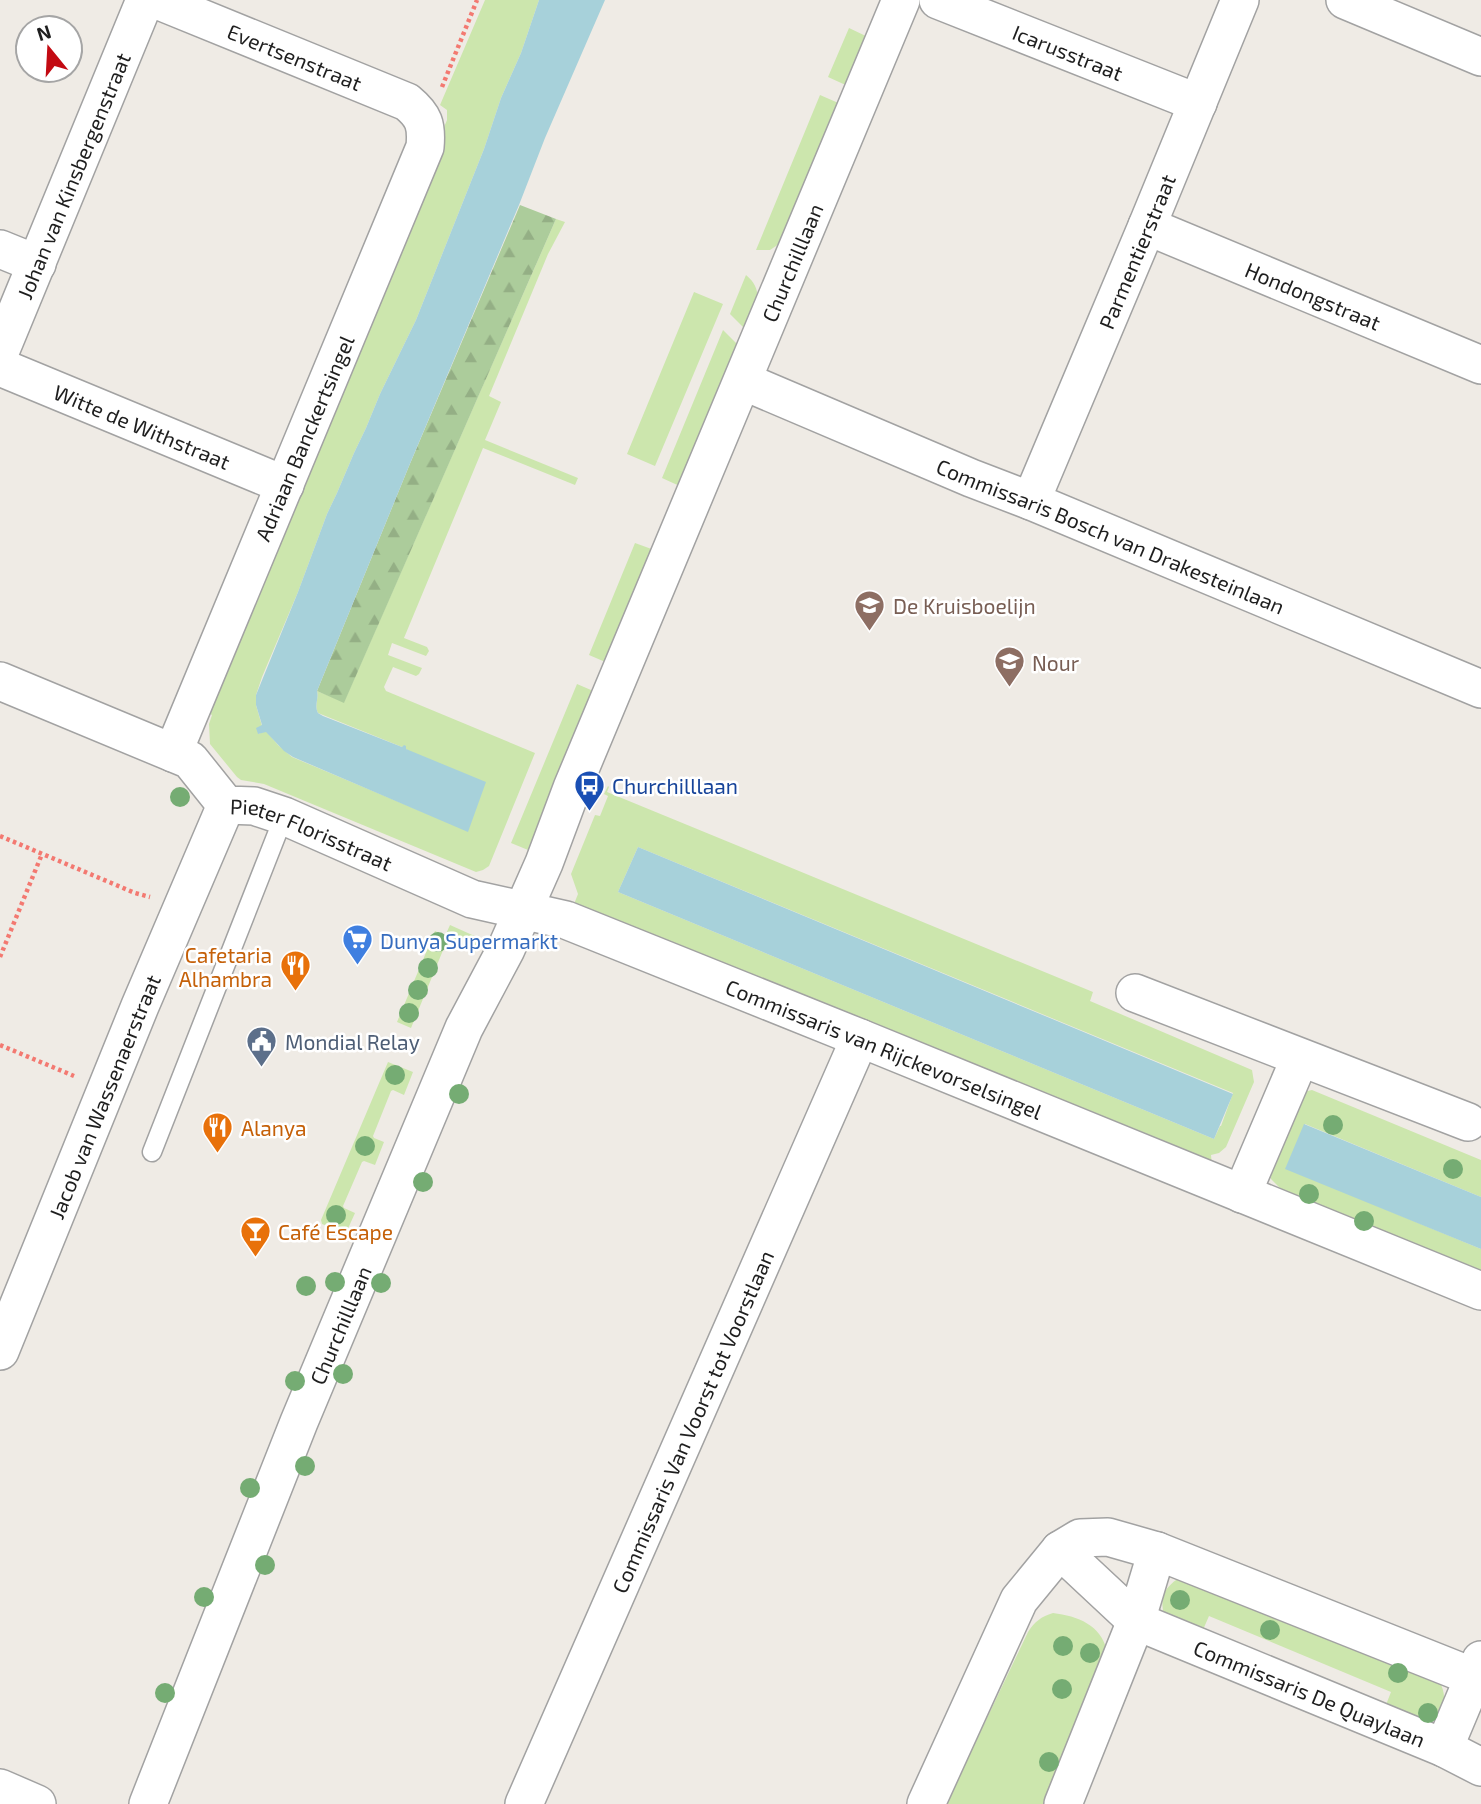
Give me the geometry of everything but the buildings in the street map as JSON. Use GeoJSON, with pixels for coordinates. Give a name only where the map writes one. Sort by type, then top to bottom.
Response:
{"type":"FeatureCollection","features":[{"type":"Feature","properties":{"kind":"street","name":"Johan van Kinsbergenstraat"},"geometry":{"type":"LineString","coordinates":[[0,352],[145,0]]}},
{"type":"Feature","properties":{"kind":"street","name":"Evertsenstraat"},"geometry":{"type":"LineString","coordinates":[[157,0],[407,102],[417,110],[424,122]]}},
{"type":"Feature","properties":{"kind":"street","name":"Churchilllaan"},"geometry":{"type":"LineString","coordinates":[[148,1804],[299,1422],[464,1028],[506,949],[544,863],[572,788],[901,0]]}},
{"type":"Feature","properties":{"kind":"street","name":"Icarusstraat"},"geometry":{"type":"LineString","coordinates":[[938,0],[1198,103]]}},
{"type":"Feature","properties":{"kind":"street","name":"Parmentierstraat"},"geometry":{"type":"LineString","coordinates":[[1031,501],[1240,0]]}},
{"type":"Feature","properties":{"kind":"street"},"geometry":{"type":"LineString","coordinates":[[1345,0],[1481,57]]}},
{"type":"Feature","properties":{"kind":"street","name":"Adriaan Banckertsingel"},"geometry":{"type":"LineString","coordinates":[[173,753],[425,147],[424,122]]}},
{"type":"Feature","properties":{"kind":"street","name":"Hondongstraat"},"geometry":{"type":"LineString","coordinates":[[1147,226],[1481,365]]}},
{"type":"Feature","properties":{"kind":"street"},"geometry":{"type":"LineString","coordinates":[[0,249],[37,264]]}},
{"type":"Feature","properties":{"kind":"street","name":"Witte de Withstraat"},"geometry":{"type":"LineString","coordinates":[[0,367],[285,485]]}},
{"type":"Feature","properties":{"kind":"street","name":"Commissaris Bosch van Drakesteinlaan"},"geometry":{"type":"LineString","coordinates":[[743,381],[1481,689]]}},
{"type":"Feature","properties":{"kind":"street","name":"Pieter Florisstraat"},"geometry":{"type":"LineString","coordinates":[[0,681],[190,760],[226,805],[254,806],[284,816],[472,899],[523,910]]}},
{"type":"Feature","properties":{"kind":"street","name":"Jacob van Wassenaerstraat"},"geometry":{"type":"LineString","coordinates":[[0,1351],[181,907],[226,805]]}},
{"type":"Feature","properties":{"kind":"street","name":"Commissaris van Rijckevorselsingel"},"geometry":{"type":"LineString","coordinates":[[523,910],[566,920],[1481,1291]]}},
{"type":"Feature","properties":{"kind":"street"},"geometry":{"type":"LineString","coordinates":[[1135,993],[1468,1122]]}},
{"type":"Feature","properties":{"kind":"street","name":"Commissaris Van Voorst tot Voorstlaan"},"geometry":{"type":"LineString","coordinates":[[524,1804],[860,1038]]}},
{"type":"Feature","properties":{"kind":"street"},"geometry":{"type":"LineString","coordinates":[[1242,1194],[1300,1058]]}},
{"type":"Feature","properties":{"kind":"street"},"geometry":{"type":"LineString","coordinates":[[926,1804],[1019,1600],[1060,1550],[1080,1538],[1108,1537],[1157,1551],[1479,1672],[1444,1748]]}},
{"type":"Feature","properties":{"kind":"street","name":"Commissaris De Quaylaan"},"geometry":{"type":"LineString","coordinates":[[1060,1550],[1136,1621],[1444,1748],[1481,1767]]}},
{"type":"Feature","properties":{"kind":"street"},"geometry":{"type":"LineString","coordinates":[[1063,1804],[1136,1621],[1157,1551]]}},
{"type":"Feature","properties":{"kind":"street"},"geometry":{"type":"LineString","coordinates":[[0,1788],[37,1804]]}},
{"type":"Feature","properties":{"kind":"lane"},"geometry":{"type":"LineString","coordinates":[[152,1152],[284,816]]}},
{"type":"Feature","properties":{"kind":"path"},"geometry":{"type":"LineString","coordinates":[[424,122],[444,82],[477,0]]}},
{"type":"Feature","properties":{"kind":"path"},"geometry":{"type":"LineString","coordinates":[[0,836],[135,893],[181,907]]}},
{"type":"Feature","properties":{"kind":"path"},"geometry":{"type":"LineString","coordinates":[[0,957],[42,854]]}},
{"type":"Feature","properties":{"kind":"path"},"geometry":{"type":"LineString","coordinates":[[0,1045],[106,1089]]}},
{"type":"Feature","properties":{"kind":"green space"},"geometry":{"type":"Polygon","coordinates":[[[485,0],[539,0],[521,53],[501,98],[484,149],[416,320],[327,514],[256,695],[262,726],[258,734],[266,731],[292,757],[468,831],[406,746],[402,747],[318,713],[317,691],[344,702],[556,219],[565,222],[548,254],[489,396],[501,402],[485,440],[578,478],[575,485],[483,448],[404,638],[427,647],[429,651],[426,656],[392,643],[388,655],[422,668],[416,676],[393,667],[384,687],[386,691],[535,753],[489,866],[476,872],[264,784],[241,780],[210,744],[209,724],[212,715],[202,709],[447,120],[447,110],[440,105],[485,0]]]}},
{"type":"Feature","properties":{"kind":"green space"},"geometry":{"type":"Polygon","coordinates":[[[849,28],[870,38],[850,87],[828,77],[849,28]]]}},
{"type":"Feature","properties":{"kind":"green space"},"geometry":{"type":"Polygon","coordinates":[[[820,95],[843,105],[782,242],[770,250],[756,250],[820,95]]]}},
{"type":"Feature","properties":{"kind":"green space"},"geometry":{"type":"Polygon","coordinates":[[[520,205],[556,219],[344,703],[317,691],[520,205]]]}},
{"type":"Feature","properties":{"kind":"green space"},"geometry":{"type":"Polygon","coordinates":[[[746,275],[756,288],[757,295],[756,309],[748,332],[730,314],[746,275]]]}},
{"type":"Feature","properties":{"kind":"green space"},"geometry":{"type":"Polygon","coordinates":[[[694,292],[723,304],[655,466],[627,454],[694,292]]]}},
{"type":"Feature","properties":{"kind":"green space"},"geometry":{"type":"Polygon","coordinates":[[[723,330],[742,349],[684,488],[662,478],[723,330]]]}},
{"type":"Feature","properties":{"kind":"green space"},"geometry":{"type":"Polygon","coordinates":[[[635,543],[657,551],[610,664],[589,655],[635,543]]]}},
{"type":"Feature","properties":{"kind":"green space"},"geometry":{"type":"Polygon","coordinates":[[[577,684],[598,693],[533,852],[511,843],[577,684]]]}},
{"type":"Feature","properties":{"kind":"green space"},"geometry":{"type":"Polygon","coordinates":[[[608,786],[607,792],[1093,992],[1090,1001],[1252,1070],[1254,1082],[1226,1147],[1211,1155],[1212,1166],[574,904],[578,894],[571,874],[595,815],[600,816],[608,796],[604,794],[608,786]],[[638,847],[618,892],[1214,1139],[1233,1093],[638,847]]]}},
{"type":"Feature","properties":{"kind":"green space"},"geometry":{"type":"Polygon","coordinates":[[[450,925],[479,938],[481,946],[474,953],[446,943],[411,1028],[397,1022],[435,931],[445,936],[450,925]]]}},
{"type":"Feature","properties":{"kind":"green space"},"geometry":{"type":"Polygon","coordinates":[[[388,1062],[413,1072],[404,1095],[391,1091],[373,1136],[384,1142],[375,1165],[362,1162],[343,1206],[355,1213],[346,1233],[322,1224],[321,1220],[388,1062]]]}},
{"type":"Feature","properties":{"kind":"green space"},"geometry":{"type":"Polygon","coordinates":[[[1312,1090],[1481,1160],[1481,1197],[1305,1124],[1286,1168],[1481,1249],[1481,1281],[1279,1197],[1282,1190],[1271,1179],[1269,1170],[1303,1092],[1312,1090]]]}},
{"type":"Feature","properties":{"kind":"green space"},"geometry":{"type":"Polygon","coordinates":[[[1182,1576],[1439,1680],[1444,1693],[1441,1710],[1426,1724],[1382,1715],[1391,1692],[1209,1616],[1199,1639],[1164,1615],[1162,1602],[1165,1592],[1182,1576]]]}},
{"type":"Feature","properties":{"kind":"green space"},"geometry":{"type":"Polygon","coordinates":[[[1053,1613],[1087,1623],[1100,1635],[1107,1651],[1046,1804],[946,1804],[1028,1632],[1039,1620],[1053,1613]]]}},
{"type":"Feature","properties":{"kind":"water"},"geometry":{"type":"Polygon","coordinates":[[[539,0],[605,0],[545,138],[317,691],[317,710],[323,716],[402,747],[404,745],[406,749],[486,782],[468,832],[293,757],[266,732],[258,734],[256,728],[262,725],[256,695],[327,514],[416,320],[484,149],[501,98],[521,53],[539,0]]]}},
{"type":"Feature","properties":{"kind":"water"},"geometry":{"type":"Polygon","coordinates":[[[638,847],[1233,1094],[1214,1139],[618,892],[638,847]]]}},
{"type":"Feature","properties":{"kind":"water"},"geometry":{"type":"Polygon","coordinates":[[[1304,1124],[1481,1197],[1481,1249],[1285,1169],[1304,1124]]]}},
{"type":"Feature","properties":{"kind":"place","name":"De Kruisboelijn"},"geometry":{"type":"Point","coordinates":[870,632]}},
{"type":"Feature","properties":{"kind":"place","name":"Nour"},"geometry":{"type":"Point","coordinates":[1009,689]}},
{"type":"Feature","properties":{"kind":"place","name":"Churchilllaan"},"geometry":{"type":"Point","coordinates":[589,812]}},
{"type":"Feature","properties":{"kind":"place","name":"Dunya Supermarkt"},"geometry":{"type":"Point","coordinates":[357,967]}},
{"type":"Feature","properties":{"kind":"place","name":"Cafetaria Alhambra"},"geometry":{"type":"Point","coordinates":[295,993]}},
{"type":"Feature","properties":{"kind":"place","name":"Mondial Relay"},"geometry":{"type":"Point","coordinates":[262,1068]}},
{"type":"Feature","properties":{"kind":"place","name":"Alanya"},"geometry":{"type":"Point","coordinates":[218,1154]}},
{"type":"Feature","properties":{"kind":"place","name":"Café Escape"},"geometry":{"type":"Point","coordinates":[255,1258]}}]}
